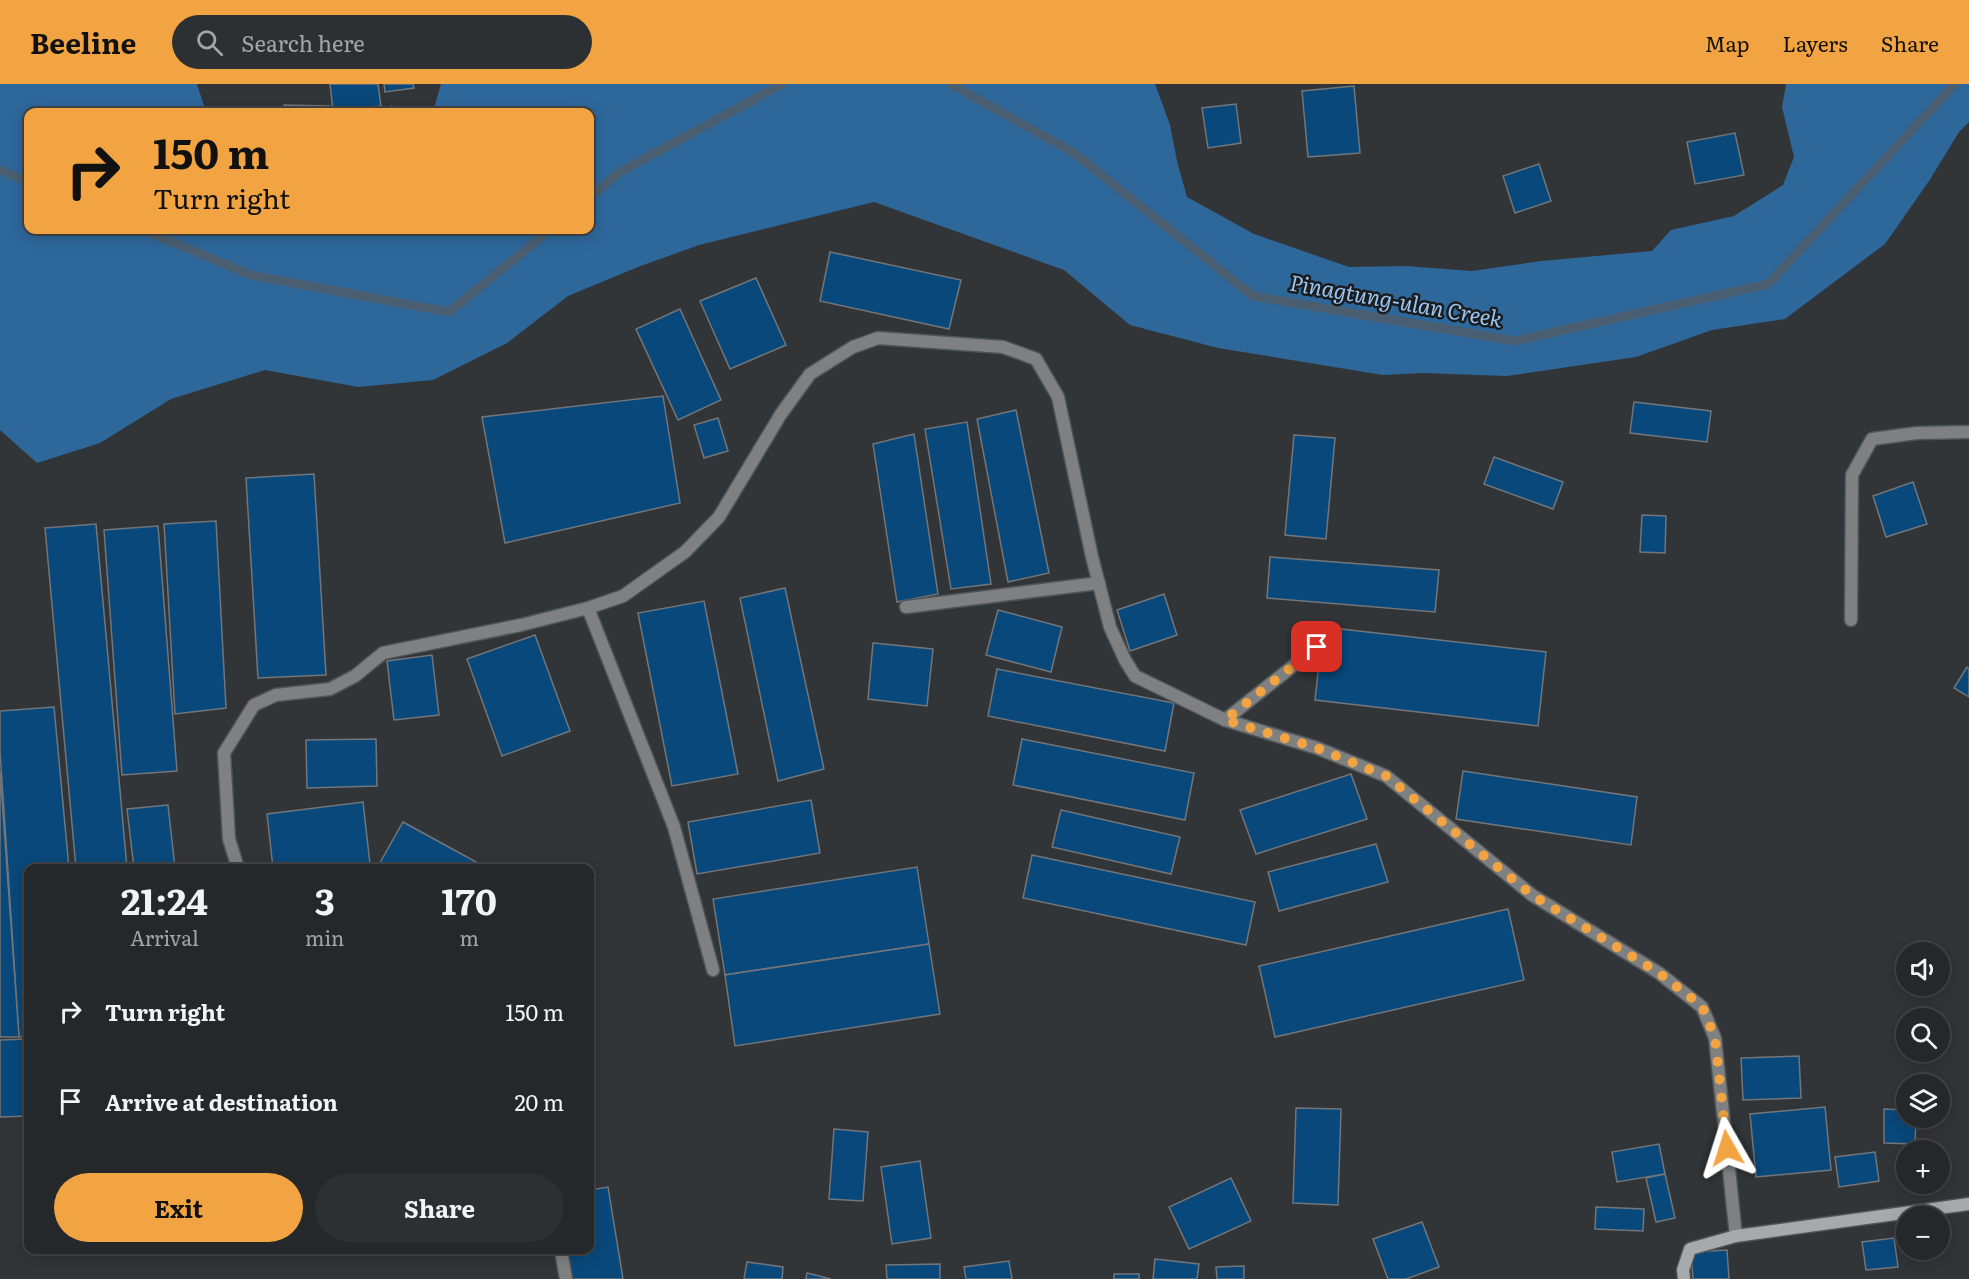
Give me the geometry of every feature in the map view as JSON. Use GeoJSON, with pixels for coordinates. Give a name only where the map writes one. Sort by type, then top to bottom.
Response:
{"type":"FeatureCollection","features":[{"type":"Feature","properties":{"kind":"street"},"geometry":{"type":"LineString","coordinates":[[237,864],[229,839],[224,753],[254,705],[276,695],[330,689],[355,676],[383,653],[521,625],[588,608],[623,596],[685,552],[719,517],[781,414],[810,374],[853,347],[878,338],[1004,347],[1036,359],[1058,397],[1110,627],[1135,676],[1225,720],[1317,748],[1386,776],[1532,895],[1659,973],[1702,1006],[1715,1038],[1736,1236]]}},
{"type":"Feature","properties":{"kind":"street"},"geometry":{"type":"LineString","coordinates":[[1851,620],[1852,475],[1872,439],[1969,432]]}},
{"type":"Feature","properties":{"kind":"street"},"geometry":{"type":"LineString","coordinates":[[906,608],[1099,583]]}},
{"type":"Feature","properties":{"kind":"street"},"geometry":{"type":"LineString","coordinates":[[588,608],[674,827],[713,969]]}},
{"type":"Feature","properties":{"kind":"street"},"geometry":{"type":"LineString","coordinates":[[1225,720],[1317,647]]}},
{"type":"Feature","properties":{"kind":"street"},"geometry":{"type":"LineString","coordinates":[[1684,1279],[1683,1270],[1690,1249],[1736,1236],[1969,1204]]}},
{"type":"Feature","properties":{"kind":"street"},"geometry":{"type":"LineString","coordinates":[[562,1254],[566,1279]]}},
{"type":"Feature","properties":{"kind":"shaded area"},"geometry":{"type":"Polygon","coordinates":[[[0,84],[197,84],[205,108],[24,108],[24,234],[594,234],[594,108],[434,108],[441,84],[1155,84],[1170,125],[1187,197],[1254,234],[1349,267],[1406,266],[1472,271],[1541,261],[1652,251],[1671,230],[1734,216],[1783,185],[1794,157],[1782,107],[1786,84],[1969,84],[1969,122],[1959,132],[1929,181],[1885,244],[1785,319],[1712,330],[1636,357],[1507,376],[1423,373],[1383,375],[1218,348],[1130,325],[1064,270],[874,202],[699,245],[638,267],[568,296],[507,343],[433,380],[358,387],[265,370],[171,399],[100,443],[37,463],[0,430],[0,84]]]}},
{"type":"Feature","properties":{"kind":"building"},"geometry":{"type":"Polygon","coordinates":[[[330,84],[378,84],[381,106],[333,108],[330,84]]]}},
{"type":"Feature","properties":{"kind":"building"},"geometry":{"type":"Polygon","coordinates":[[[384,84],[413,84],[414,88],[385,92],[384,84]]]}},
{"type":"Feature","properties":{"kind":"building"},"geometry":{"type":"Polygon","coordinates":[[[1354,86],[1360,153],[1308,157],[1302,91],[1354,86]]]}},
{"type":"Feature","properties":{"kind":"building"},"geometry":{"type":"Polygon","coordinates":[[[1236,104],[1241,143],[1208,148],[1202,108],[1236,104]]]}},
{"type":"Feature","properties":{"kind":"building"},"geometry":{"type":"Polygon","coordinates":[[[284,105],[330,106],[330,108],[284,108],[284,105]]]}},
{"type":"Feature","properties":{"kind":"building"},"geometry":{"type":"Polygon","coordinates":[[[1735,133],[1744,175],[1695,184],[1687,142],[1735,133]]]}},
{"type":"Feature","properties":{"kind":"building"},"geometry":{"type":"Polygon","coordinates":[[[1539,164],[1551,201],[1515,213],[1503,176],[1539,164]]]}},
{"type":"Feature","properties":{"kind":"building"},"geometry":{"type":"Polygon","coordinates":[[[830,252],[961,280],[949,329],[820,301],[830,252]]]}},
{"type":"Feature","properties":{"kind":"building"},"geometry":{"type":"Polygon","coordinates":[[[756,278],[786,345],[730,369],[700,301],[756,278]]]}},
{"type":"Feature","properties":{"kind":"building"},"geometry":{"type":"Polygon","coordinates":[[[680,309],[721,400],[678,420],[636,329],[680,309]]]}},
{"type":"Feature","properties":{"kind":"building"},"geometry":{"type":"Polygon","coordinates":[[[663,396],[680,503],[505,543],[482,417],[663,396]]]}},
{"type":"Feature","properties":{"kind":"building"},"geometry":{"type":"Polygon","coordinates":[[[1634,402],[1711,411],[1707,442],[1630,433],[1634,402]]]}},
{"type":"Feature","properties":{"kind":"building"},"geometry":{"type":"Polygon","coordinates":[[[1016,410],[1049,573],[1008,582],[977,419],[1016,410]]]}},
{"type":"Feature","properties":{"kind":"building"},"geometry":{"type":"Polygon","coordinates":[[[718,418],[728,451],[704,458],[694,425],[718,418]]]}},
{"type":"Feature","properties":{"kind":"building"},"geometry":{"type":"Polygon","coordinates":[[[967,422],[991,584],[951,589],[925,429],[967,422]]]}},
{"type":"Feature","properties":{"kind":"building"},"geometry":{"type":"Polygon","coordinates":[[[914,434],[938,594],[897,602],[873,444],[914,434]]]}},
{"type":"Feature","properties":{"kind":"building"},"geometry":{"type":"Polygon","coordinates":[[[1294,435],[1335,438],[1326,539],[1285,535],[1294,435]]]}},
{"type":"Feature","properties":{"kind":"building"},"geometry":{"type":"Polygon","coordinates":[[[1494,457],[1563,482],[1553,509],[1484,484],[1494,457]]]}},
{"type":"Feature","properties":{"kind":"building"},"geometry":{"type":"Polygon","coordinates":[[[314,474],[326,675],[258,678],[246,478],[314,474]]]}},
{"type":"Feature","properties":{"kind":"building"},"geometry":{"type":"Polygon","coordinates":[[[1913,482],[1927,524],[1886,537],[1873,496],[1913,482]]]}},
{"type":"Feature","properties":{"kind":"building"},"geometry":{"type":"Polygon","coordinates":[[[1642,515],[1666,516],[1665,553],[1640,552],[1642,515]]]}},
{"type":"Feature","properties":{"kind":"building"},"geometry":{"type":"Polygon","coordinates":[[[216,521],[226,708],[175,714],[164,524],[216,521]]]}},
{"type":"Feature","properties":{"kind":"building"},"geometry":{"type":"Polygon","coordinates":[[[96,524],[127,864],[76,864],[45,528],[96,524]]]}},
{"type":"Feature","properties":{"kind":"building"},"geometry":{"type":"Polygon","coordinates":[[[158,526],[177,771],[122,775],[104,530],[158,526]]]}},
{"type":"Feature","properties":{"kind":"building"},"geometry":{"type":"Polygon","coordinates":[[[1270,557],[1439,570],[1435,612],[1267,598],[1270,557]]]}},
{"type":"Feature","properties":{"kind":"building"},"geometry":{"type":"Polygon","coordinates":[[[785,588],[824,769],[778,781],[740,598],[785,588]]]}},
{"type":"Feature","properties":{"kind":"building"},"geometry":{"type":"Polygon","coordinates":[[[1164,594],[1177,635],[1130,651],[1117,610],[1164,594]]]}},
{"type":"Feature","properties":{"kind":"building"},"geometry":{"type":"Polygon","coordinates":[[[704,601],[738,774],[672,786],[638,613],[704,601]]]}},
{"type":"Feature","properties":{"kind":"building"},"geometry":{"type":"Polygon","coordinates":[[[998,610],[1062,627],[1051,672],[986,655],[998,610]]]}},
{"type":"Feature","properties":{"kind":"building"},"geometry":{"type":"Polygon","coordinates":[[[1323,627],[1546,652],[1538,726],[1315,700],[1323,627]]]}},
{"type":"Feature","properties":{"kind":"building"},"geometry":{"type":"Polygon","coordinates":[[[535,635],[570,731],[502,756],[467,659],[535,635]]]}},
{"type":"Feature","properties":{"kind":"building"},"geometry":{"type":"Polygon","coordinates":[[[873,643],[933,649],[927,706],[868,699],[873,643]]]}},
{"type":"Feature","properties":{"kind":"building"},"geometry":{"type":"Polygon","coordinates":[[[432,655],[439,715],[394,720],[387,661],[432,655]]]}},
{"type":"Feature","properties":{"kind":"building"},"geometry":{"type":"Polygon","coordinates":[[[1967,667],[1969,669],[1969,697],[1954,688],[1967,667]]]}},
{"type":"Feature","properties":{"kind":"building"},"geometry":{"type":"Polygon","coordinates":[[[997,669],[1174,703],[1165,751],[988,716],[997,669]]]}},
{"type":"Feature","properties":{"kind":"building"},"geometry":{"type":"Polygon","coordinates":[[[54,707],[69,864],[24,864],[24,1036],[19,1037],[0,751],[0,711],[54,707]]]}},
{"type":"Feature","properties":{"kind":"building"},"geometry":{"type":"Polygon","coordinates":[[[376,739],[377,786],[307,788],[306,740],[376,739]]]}},
{"type":"Feature","properties":{"kind":"building"},"geometry":{"type":"Polygon","coordinates":[[[1022,739],[1194,773],[1185,820],[1013,785],[1022,739]]]}},
{"type":"Feature","properties":{"kind":"building"},"geometry":{"type":"Polygon","coordinates":[[[0,771],[19,1037],[0,1037],[0,771]]]}},
{"type":"Feature","properties":{"kind":"building"},"geometry":{"type":"Polygon","coordinates":[[[1463,771],[1637,797],[1631,845],[1456,819],[1463,771]]]}},
{"type":"Feature","properties":{"kind":"building"},"geometry":{"type":"Polygon","coordinates":[[[1351,774],[1367,819],[1256,854],[1240,810],[1351,774]]]}},
{"type":"Feature","properties":{"kind":"building"},"geometry":{"type":"Polygon","coordinates":[[[811,800],[820,853],[697,874],[688,822],[811,800]]]}},
{"type":"Feature","properties":{"kind":"building"},"geometry":{"type":"Polygon","coordinates":[[[363,802],[370,864],[273,864],[267,814],[363,802]]]}},
{"type":"Feature","properties":{"kind":"building"},"geometry":{"type":"Polygon","coordinates":[[[168,805],[175,864],[134,864],[127,809],[168,805]]]}},
{"type":"Feature","properties":{"kind":"building"},"geometry":{"type":"Polygon","coordinates":[[[1061,810],[1180,837],[1171,874],[1052,847],[1061,810]]]}},
{"type":"Feature","properties":{"kind":"building"},"geometry":{"type":"Polygon","coordinates":[[[403,822],[480,864],[379,864],[403,822]]]}},
{"type":"Feature","properties":{"kind":"building"},"geometry":{"type":"Polygon","coordinates":[[[1376,844],[1388,882],[1279,911],[1268,872],[1376,844]]]}},
{"type":"Feature","properties":{"kind":"building"},"geometry":{"type":"Polygon","coordinates":[[[1032,855],[1255,902],[1246,945],[1023,898],[1032,855]]]}},
{"type":"Feature","properties":{"kind":"building"},"geometry":{"type":"Polygon","coordinates":[[[917,867],[929,944],[725,975],[713,899],[917,867]]]}},
{"type":"Feature","properties":{"kind":"building"},"geometry":{"type":"Polygon","coordinates":[[[1508,909],[1524,980],[1275,1037],[1259,966],[1508,909]]]}},
{"type":"Feature","properties":{"kind":"building"},"geometry":{"type":"Polygon","coordinates":[[[929,944],[940,1014],[735,1046],[725,975],[929,944]]]}},
{"type":"Feature","properties":{"kind":"building"},"geometry":{"type":"Polygon","coordinates":[[[24,1039],[24,1116],[0,1117],[0,1040],[24,1039]]]}},
{"type":"Feature","properties":{"kind":"building"},"geometry":{"type":"Polygon","coordinates":[[[1799,1056],[1801,1098],[1743,1100],[1741,1058],[1799,1056]]]}},
{"type":"Feature","properties":{"kind":"building"},"geometry":{"type":"Polygon","coordinates":[[[1825,1107],[1831,1170],[1756,1177],[1750,1114],[1825,1107]]]}},
{"type":"Feature","properties":{"kind":"building"},"geometry":{"type":"Polygon","coordinates":[[[1296,1108],[1341,1109],[1338,1205],[1293,1203],[1296,1108]]]}},
{"type":"Feature","properties":{"kind":"building"},"geometry":{"type":"Polygon","coordinates":[[[1884,1109],[1896,1110],[1896,1128],[1916,1128],[1915,1140],[1896,1140],[1896,1143],[1884,1143],[1884,1109]]]}},
{"type":"Feature","properties":{"kind":"building"},"geometry":{"type":"Polygon","coordinates":[[[834,1129],[868,1132],[863,1201],[829,1199],[834,1129]]]}},
{"type":"Feature","properties":{"kind":"building"},"geometry":{"type":"Polygon","coordinates":[[[1659,1144],[1665,1174],[1617,1182],[1612,1152],[1659,1144]]]}},
{"type":"Feature","properties":{"kind":"building"},"geometry":{"type":"Polygon","coordinates":[[[1875,1152],[1879,1181],[1839,1187],[1835,1157],[1875,1152]]]}},
{"type":"Feature","properties":{"kind":"building"},"geometry":{"type":"Polygon","coordinates":[[[920,1161],[931,1238],[892,1244],[881,1167],[920,1161]]]}},
{"type":"Feature","properties":{"kind":"building"},"geometry":{"type":"Polygon","coordinates":[[[1665,1174],[1675,1218],[1656,1222],[1646,1178],[1665,1174]]]}},
{"type":"Feature","properties":{"kind":"building"},"geometry":{"type":"Polygon","coordinates":[[[1231,1178],[1251,1221],[1189,1249],[1169,1207],[1231,1178]]]}},
{"type":"Feature","properties":{"kind":"building"},"geometry":{"type":"Polygon","coordinates":[[[608,1187],[623,1279],[569,1279],[565,1254],[594,1254],[594,1189],[608,1187]]]}},
{"type":"Feature","properties":{"kind":"building"},"geometry":{"type":"Polygon","coordinates":[[[1596,1207],[1644,1209],[1643,1231],[1595,1229],[1596,1207]]]}},
{"type":"Feature","properties":{"kind":"building"},"geometry":{"type":"Polygon","coordinates":[[[1422,1222],[1439,1267],[1406,1279],[1388,1279],[1373,1239],[1422,1222]]]}},
{"type":"Feature","properties":{"kind":"building"},"geometry":{"type":"Polygon","coordinates":[[[1894,1238],[1898,1267],[1866,1270],[1862,1242],[1894,1238]]]}},
{"type":"Feature","properties":{"kind":"building"},"geometry":{"type":"Polygon","coordinates":[[[1727,1250],[1729,1279],[1693,1279],[1691,1252],[1727,1250]]]}},
{"type":"Feature","properties":{"kind":"building"},"geometry":{"type":"Polygon","coordinates":[[[1155,1259],[1199,1264],[1197,1279],[1153,1279],[1155,1259]]]}},
{"type":"Feature","properties":{"kind":"building"},"geometry":{"type":"Polygon","coordinates":[[[1009,1261],[1012,1279],[966,1279],[964,1267],[1009,1261]]]}},
{"type":"Feature","properties":{"kind":"building"},"geometry":{"type":"Polygon","coordinates":[[[747,1262],[783,1267],[782,1279],[744,1279],[747,1262]]]}},
{"type":"Feature","properties":{"kind":"building"},"geometry":{"type":"Polygon","coordinates":[[[940,1264],[940,1279],[887,1279],[886,1265],[940,1264]]]}},
{"type":"Feature","properties":{"kind":"building"},"geometry":{"type":"Polygon","coordinates":[[[1244,1266],[1244,1279],[1217,1279],[1216,1267],[1244,1266]]]}},
{"type":"Feature","properties":{"kind":"building"},"geometry":{"type":"Polygon","coordinates":[[[807,1273],[831,1279],[806,1279],[807,1273]]]}},
{"type":"Feature","properties":{"kind":"building"},"geometry":{"type":"Polygon","coordinates":[[[1114,1274],[1139,1274],[1139,1279],[1114,1279],[1114,1274]]]}},
{"type":"Feature","properties":{"kind":"waterway","name":"Pinagtung-ulan Creek"},"geometry":{"type":"LineString","coordinates":[[594,194],[620,172],[782,84]]}},
{"type":"Feature","properties":{"kind":"waterway","name":"Pinagtung-ulan Creek"},"geometry":{"type":"LineString","coordinates":[[951,84],[1074,153],[1253,296],[1515,341],[1768,284],[1955,84]]}},
{"type":"Feature","properties":{"kind":"waterway","name":"Pinagtung-ulan Creek"},"geometry":{"type":"LineString","coordinates":[[0,170],[24,180]]}},
{"type":"Feature","properties":{"kind":"waterway","name":"Pinagtung-ulan Creek"},"geometry":{"type":"LineString","coordinates":[[153,234],[251,275],[449,312],[545,234]]}},
{"type":"Feature","properties":{"kind":"route"},"geometry":{"type":"LineString","coordinates":[[1317,647],[1225,720],[1317,748],[1386,776],[1532,895],[1659,973],[1702,1006],[1715,1038],[1727,1148]]}}]}
